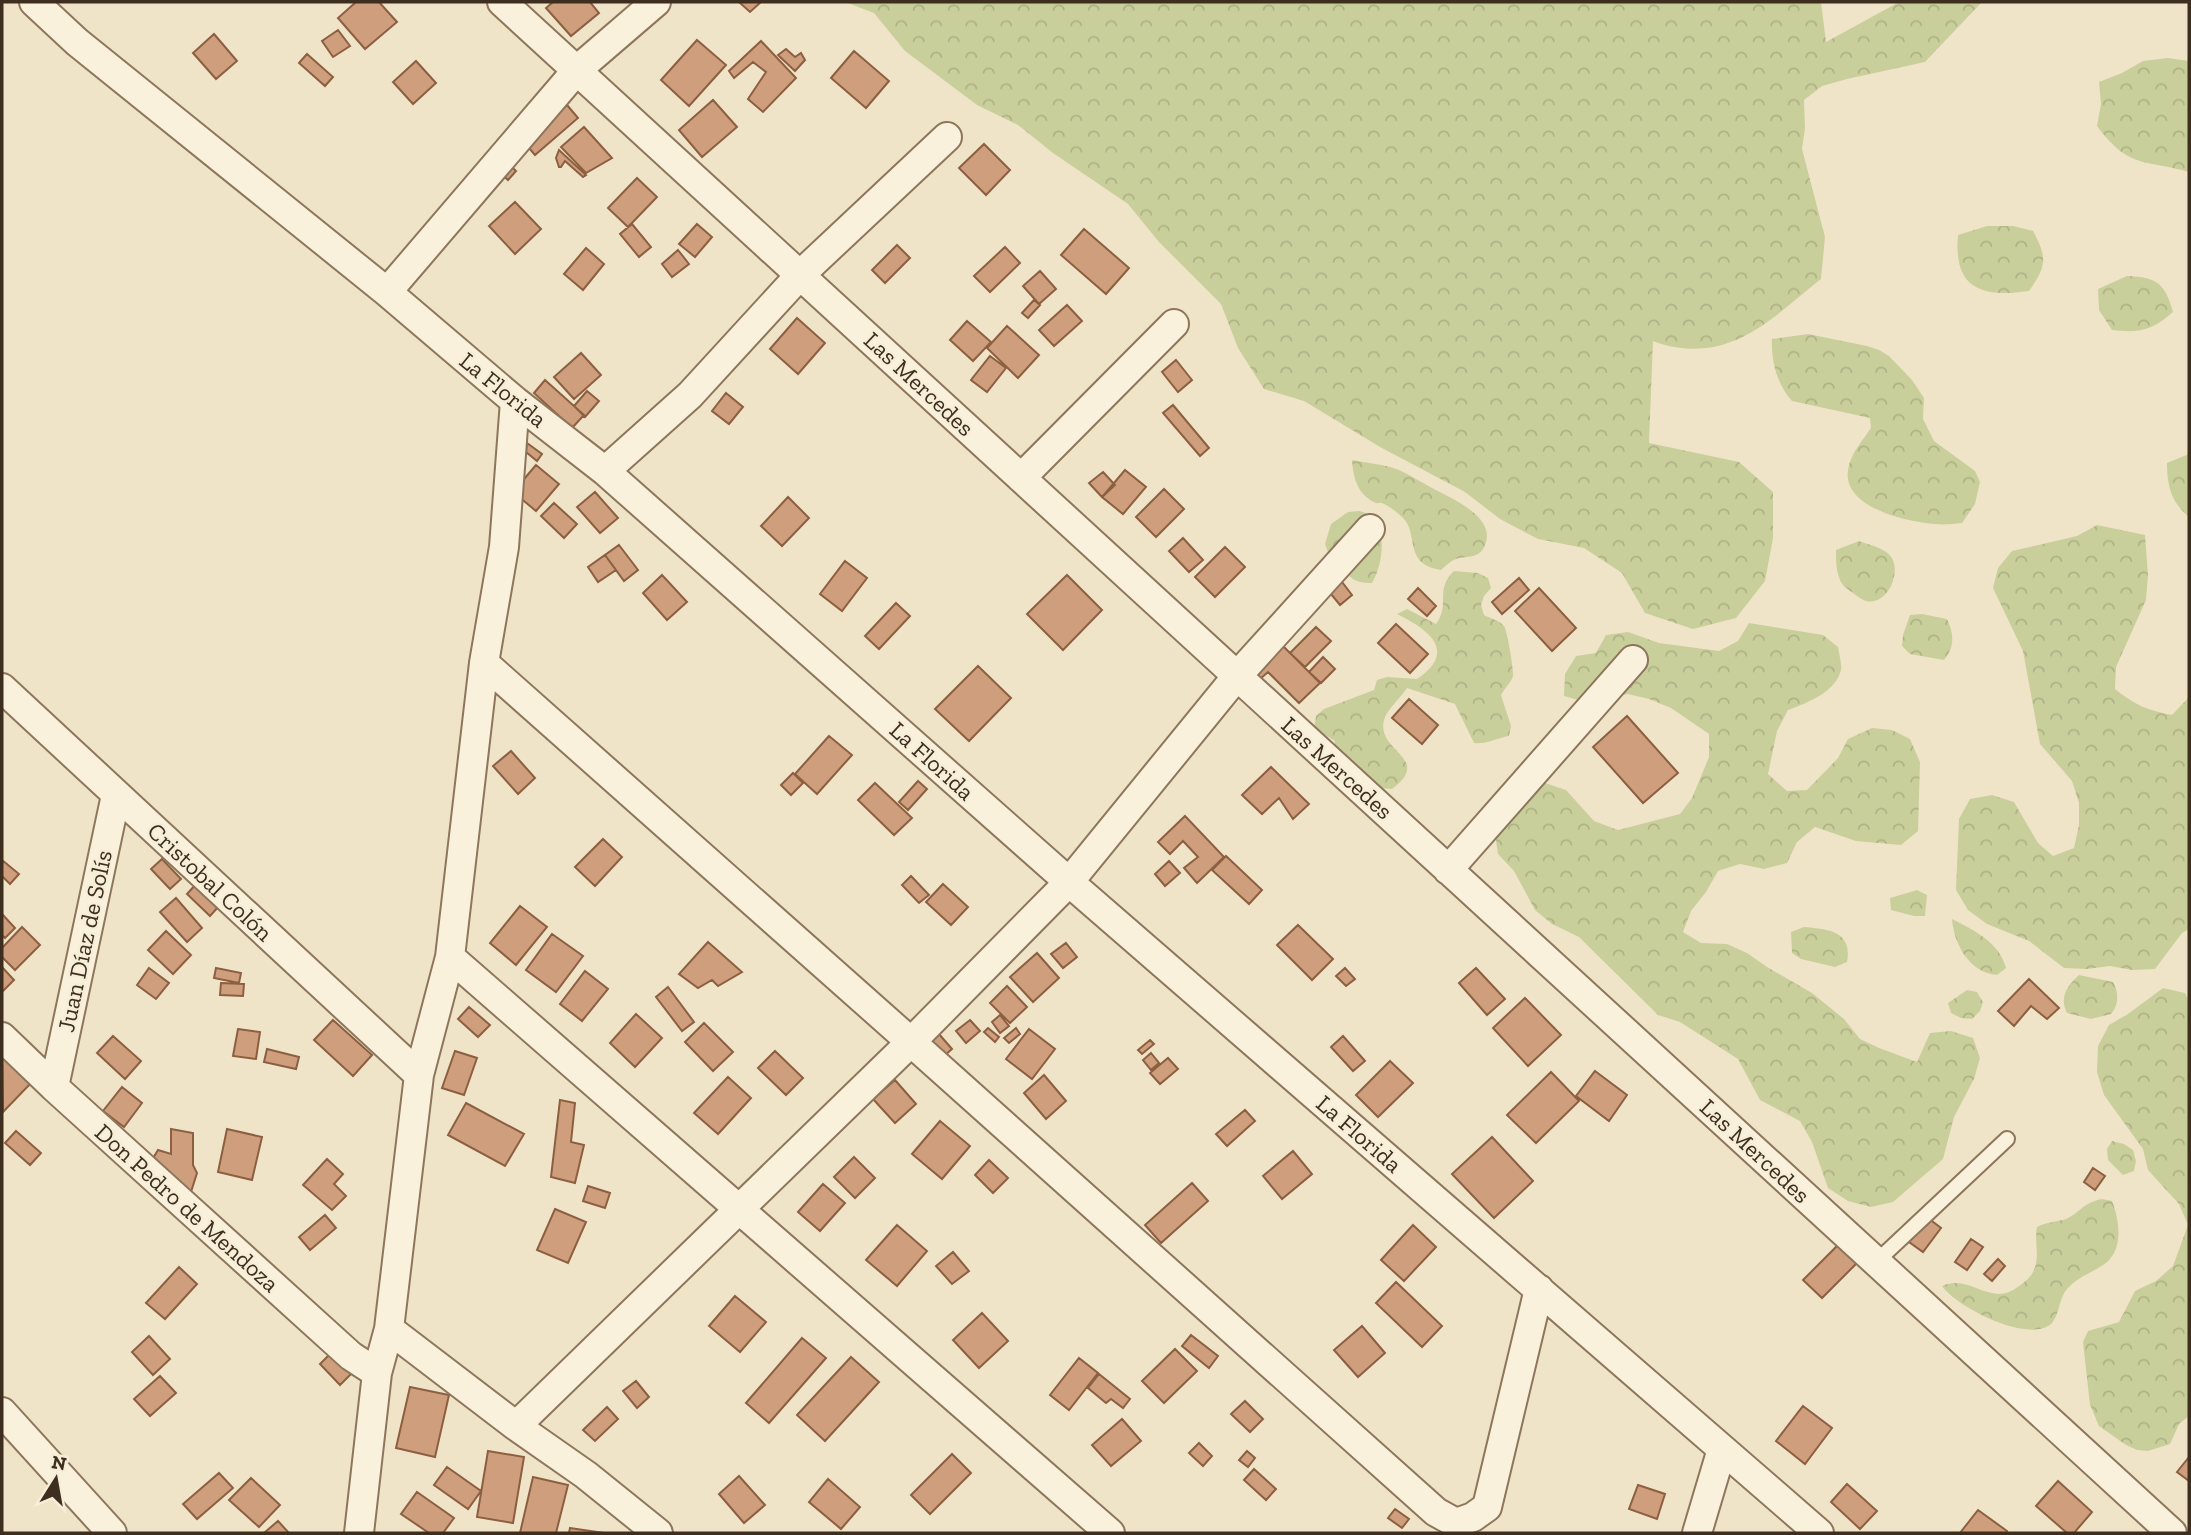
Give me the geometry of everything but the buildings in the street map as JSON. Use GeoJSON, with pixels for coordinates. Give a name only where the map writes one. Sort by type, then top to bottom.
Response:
{"type":"FeatureCollection","features":[{"type":"Feature","properties":{"kind":"street","name":"La Florida"},"geometry":{"type":"LineString","coordinates":[[34,2],[77,43],[387,292],[515,401],[605,471],[1069,882],[1819,1533]]}},
{"type":"Feature","properties":{"kind":"street","name":"Las Mercedes"},"geometry":{"type":"LineString","coordinates":[[502,2],[2172,1533]]}},
{"type":"Feature","properties":{"kind":"street"},"geometry":{"type":"LineString","coordinates":[[387,292],[577,70],[656,2]]}},
{"type":"Feature","properties":{"kind":"street"},"geometry":{"type":"LineString","coordinates":[[605,471],[690,395],[801,274],[947,137]]}},
{"type":"Feature","properties":{"kind":"street"},"geometry":{"type":"LineString","coordinates":[[1021,478],[1174,324]]}},
{"type":"Feature","properties":{"kind":"street"},"geometry":{"type":"LineString","coordinates":[[359,1533],[377,1373],[389,1329],[419,1075],[450,957],[484,663],[505,547],[515,401]]}},
{"type":"Feature","properties":{"kind":"street"},"geometry":{"type":"LineString","coordinates":[[516,1426],[911,1042],[1069,882],[1237,676],[1370,529]]}},
{"type":"Feature","properties":{"kind":"street"},"geometry":{"type":"LineString","coordinates":[[1448,870],[1633,660]]}},
{"type":"Feature","properties":{"kind":"street"},"geometry":{"type":"LineString","coordinates":[[484,663],[1436,1512],[1456,1523],[1473,1517],[1487,1507],[1539,1289]]}},
{"type":"Feature","properties":{"kind":"street","name":"Cristobal Colón"},"geometry":{"type":"LineString","coordinates":[[2,688],[419,1075]]}},
{"type":"Feature","properties":{"kind":"street","name":"Juan Díaz de Solís"},"geometry":{"type":"LineString","coordinates":[[54,1087],[116,795]]}},
{"type":"Feature","properties":{"kind":"street"},"geometry":{"type":"LineString","coordinates":[[450,957],[1110,1533]]}},
{"type":"Feature","properties":{"kind":"street","name":"Don Pedro de Mendoza"},"geometry":{"type":"LineString","coordinates":[[2,1037],[351,1356],[377,1373]]}},
{"type":"Feature","properties":{"kind":"street"},"geometry":{"type":"LineString","coordinates":[[389,1329],[516,1426],[586,1475],[658,1533]]}},
{"type":"Feature","properties":{"kind":"street"},"geometry":{"type":"LineString","coordinates":[[3,1416],[112,1533]]}},
{"type":"Feature","properties":{"kind":"street"},"geometry":{"type":"LineString","coordinates":[[1697,1533],[1722,1449]]}},
{"type":"Feature","properties":{"kind":"lane"},"geometry":{"type":"LineString","coordinates":[[1876,1262],[2007,1139]]}},
{"type":"Feature","properties":{"kind":"green space"},"geometry":{"type":"Polygon","coordinates":[[[845,2],[1821,2],[1826,42],[1899,2],[1982,2],[1925,62],[1822,86],[1804,100],[1805,128],[1802,149],[1825,237],[1821,279],[1771,319],[1737,340],[1697,349],[1671,347],[1653,341],[1649,443],[1739,462],[1773,492],[1773,538],[1765,581],[1736,618],[1693,629],[1645,613],[1622,573],[1584,548],[1538,539],[1500,519],[1465,492],[1380,447],[1304,401],[1264,389],[1238,348],[1221,304],[1159,242],[1128,204],[1053,153],[1018,125],[977,105],[905,51],[874,13],[845,2]]]}},
{"type":"Feature","properties":{"kind":"green space"},"geometry":{"type":"Polygon","coordinates":[[[2168,58],[2189,61],[2189,172],[2128,156],[2118,150],[2097,126],[2101,104],[2099,82],[2143,61],[2168,58]]]}},
{"type":"Feature","properties":{"kind":"green space"},"geometry":{"type":"Polygon","coordinates":[[[1987,226],[2013,226],[2033,231],[2041,248],[2043,262],[2042,269],[2029,291],[1985,291],[1966,278],[1960,268],[1958,235],[1987,226]]]}},
{"type":"Feature","properties":{"kind":"green space"},"geometry":{"type":"Polygon","coordinates":[[[2127,276],[2153,280],[2167,294],[2173,312],[2145,329],[2112,330],[2099,310],[2098,289],[2127,276]]]}},
{"type":"Feature","properties":{"kind":"green space"},"geometry":{"type":"Polygon","coordinates":[[[1808,334],[1879,350],[1889,356],[1912,380],[1924,398],[1923,419],[1934,441],[1975,471],[1980,482],[1975,504],[1962,523],[1935,524],[1894,516],[1866,503],[1855,494],[1849,483],[1849,464],[1871,428],[1870,418],[1792,401],[1776,372],[1772,339],[1808,334]]]}},
{"type":"Feature","properties":{"kind":"green space"},"geometry":{"type":"Polygon","coordinates":[[[2189,454],[2189,517],[2171,493],[2167,463],[2189,454]]]}},
{"type":"Feature","properties":{"kind":"green space"},"geometry":{"type":"Polygon","coordinates":[[[1352,460],[1399,470],[1470,510],[1479,517],[1487,535],[1483,549],[1474,556],[1454,560],[1441,570],[1429,567],[1416,555],[1410,531],[1402,517],[1386,505],[1368,499],[1360,489],[1352,460]]]}},
{"type":"Feature","properties":{"kind":"green space"},"geometry":{"type":"Polygon","coordinates":[[[1359,511],[1376,522],[1382,541],[1380,563],[1372,583],[1351,578],[1329,555],[1325,544],[1331,524],[1348,512],[1359,511]]]}},
{"type":"Feature","properties":{"kind":"green space"},"geometry":{"type":"Polygon","coordinates":[[[2097,525],[2145,535],[2148,575],[2146,600],[2116,667],[2115,689],[2142,706],[2172,715],[2189,697],[2189,929],[2182,933],[2155,969],[2132,970],[2110,966],[2064,968],[2029,941],[1987,924],[1968,910],[1956,890],[1959,819],[1970,799],[1992,795],[2014,802],[2038,843],[2053,856],[2074,848],[2079,825],[2079,803],[2072,781],[2040,744],[2023,651],[1993,588],[1998,568],[2012,551],[2077,536],[2097,525]]]}},
{"type":"Feature","properties":{"kind":"green space"},"geometry":{"type":"Polygon","coordinates":[[[1859,541],[1886,552],[1894,565],[1895,572],[1890,587],[1886,594],[1874,601],[1864,600],[1848,590],[1838,574],[1836,550],[1859,541]]]}},
{"type":"Feature","properties":{"kind":"green space"},"geometry":{"type":"Polygon","coordinates":[[[1454,571],[1478,573],[1488,578],[1491,588],[1481,605],[1484,615],[1500,623],[1505,629],[1513,676],[1501,695],[1511,726],[1509,736],[1474,743],[1455,704],[1407,688],[1386,715],[1383,727],[1386,737],[1405,761],[1407,769],[1404,778],[1392,789],[1370,787],[1333,752],[1335,741],[1314,728],[1316,716],[1324,709],[1374,690],[1377,680],[1387,677],[1417,679],[1429,669],[1436,659],[1434,642],[1419,627],[1397,614],[1407,609],[1436,624],[1442,610],[1445,584],[1454,571]]]}},
{"type":"Feature","properties":{"kind":"green space"},"geometry":{"type":"Polygon","coordinates":[[[1922,614],[1947,619],[1952,640],[1944,660],[1910,654],[1902,646],[1910,615],[1922,614]]]}},
{"type":"Feature","properties":{"kind":"green space"},"geometry":{"type":"Polygon","coordinates":[[[1749,623],[1823,635],[1838,647],[1841,662],[1841,670],[1833,685],[1812,700],[1788,710],[1777,731],[1768,774],[1787,791],[1807,790],[1838,758],[1848,739],[1872,728],[1892,730],[1910,739],[1920,762],[1918,831],[1901,845],[1856,841],[1815,827],[1797,842],[1787,863],[1764,869],[1740,864],[1718,871],[1691,911],[1683,932],[1701,943],[1727,944],[1747,953],[1812,993],[1844,1019],[1860,1039],[1917,1062],[1930,1033],[1951,1031],[1973,1038],[1980,1058],[1974,1079],[1954,1117],[1943,1159],[1893,1202],[1871,1207],[1848,1201],[1828,1188],[1812,1142],[1800,1121],[1760,1100],[1738,1059],[1680,1022],[1658,1015],[1579,937],[1552,924],[1535,910],[1514,871],[1498,854],[1491,808],[1523,785],[1545,783],[1566,790],[1594,821],[1618,830],[1680,814],[1692,798],[1709,757],[1709,734],[1671,708],[1649,699],[1628,694],[1585,702],[1564,696],[1565,674],[1576,656],[1596,653],[1606,635],[1628,632],[1659,643],[1719,651],[1738,641],[1749,623]]]}},
{"type":"Feature","properties":{"kind":"green space"},"geometry":{"type":"Polygon","coordinates":[[[1917,890],[1927,895],[1925,916],[1891,910],[1890,898],[1917,890]]]}},
{"type":"Feature","properties":{"kind":"green space"},"geometry":{"type":"Polygon","coordinates":[[[1952,919],[1992,944],[2006,968],[1997,975],[1987,973],[1971,963],[1960,948],[1952,919]]]}},
{"type":"Feature","properties":{"kind":"green space"},"geometry":{"type":"Polygon","coordinates":[[[1804,927],[1830,931],[1842,938],[1848,952],[1847,962],[1835,967],[1801,959],[1792,953],[1791,932],[1804,927]]]}},
{"type":"Feature","properties":{"kind":"green space"},"geometry":{"type":"Polygon","coordinates":[[[2079,975],[2113,982],[2117,998],[2116,1007],[2111,1014],[2091,1019],[2067,1013],[2064,997],[2071,983],[2079,975]]]}},
{"type":"Feature","properties":{"kind":"green space"},"geometry":{"type":"Polygon","coordinates":[[[2163,988],[2185,993],[2189,1001],[2189,1416],[2179,1424],[2170,1444],[2148,1451],[2126,1445],[2099,1426],[2090,1405],[2083,1342],[2088,1331],[2119,1322],[2135,1291],[2156,1281],[2173,1266],[2188,1225],[2179,1204],[2148,1170],[2143,1149],[2104,1095],[2097,1072],[2098,1046],[2109,1025],[2163,988]]]}},
{"type":"Feature","properties":{"kind":"green space"},"geometry":{"type":"Polygon","coordinates":[[[1967,990],[1977,992],[1983,1002],[1980,1011],[1972,1019],[1951,1013],[1948,1003],[1967,990]]]}},
{"type":"Feature","properties":{"kind":"green space"},"geometry":{"type":"Polygon","coordinates":[[[2112,1141],[2133,1150],[2136,1161],[2134,1171],[2123,1175],[2108,1160],[2107,1149],[2112,1141]]]}},
{"type":"Feature","properties":{"kind":"green space"},"geometry":{"type":"Polygon","coordinates":[[[2102,1199],[2112,1201],[2117,1218],[2118,1236],[2114,1252],[2103,1265],[2067,1289],[2052,1323],[2042,1329],[2028,1329],[1994,1321],[1962,1304],[1942,1286],[1953,1283],[1990,1293],[2009,1292],[2026,1281],[2034,1270],[2037,1259],[2037,1227],[2071,1217],[2090,1203],[2102,1199]]]}}]}
